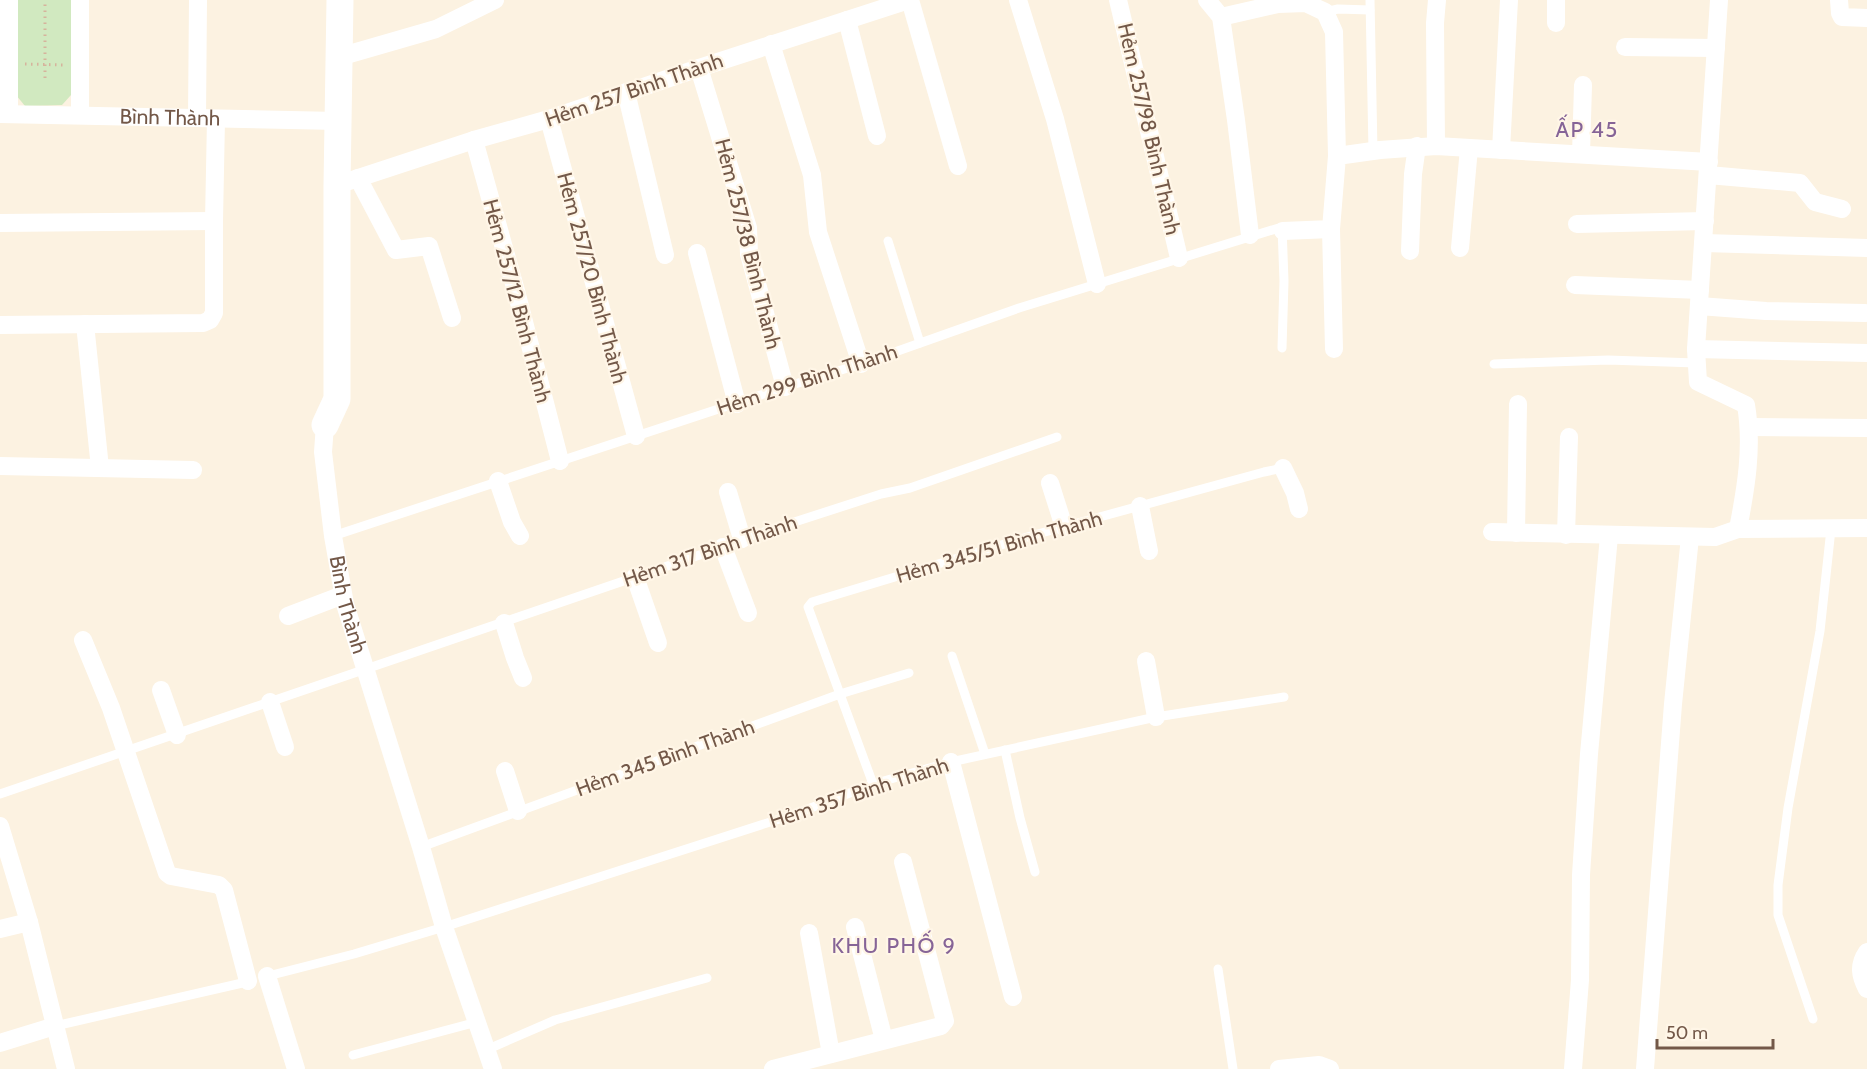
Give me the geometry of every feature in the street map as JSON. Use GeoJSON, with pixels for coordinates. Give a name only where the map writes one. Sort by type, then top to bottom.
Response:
{"type":"FeatureCollection","features":[{"type":"Feature","properties":{"kind":"street"},"geometry":{"type":"LineString","coordinates":[[4,114],[9,64],[9,0]]}},
{"type":"Feature","properties":{"kind":"street"},"geometry":{"type":"LineString","coordinates":[[80,0],[80,115]]}},
{"type":"Feature","properties":{"kind":"street"},"geometry":{"type":"LineString","coordinates":[[197,118],[198,0]]}},
{"type":"Feature","properties":{"kind":"street","name":"Bình Thành"},"geometry":{"type":"LineString","coordinates":[[340,0],[338,121],[348,182],[337,399],[325,425],[324,452],[333,536],[343,594],[365,668],[444,927],[493,1069]]}},
{"type":"Feature","properties":{"kind":"street"},"geometry":{"type":"LineString","coordinates":[[339,57],[436,29],[495,0]]}},
{"type":"Feature","properties":{"kind":"street"},"geometry":{"type":"LineString","coordinates":[[1018,0],[1055,119],[1097,284]]}},
{"type":"Feature","properties":{"kind":"street","name":"Hẻm 257/98 Bình Thành"},"geometry":{"type":"LineString","coordinates":[[1118,0],[1179,258]]}},
{"type":"Feature","properties":{"kind":"street"},"geometry":{"type":"LineString","coordinates":[[1207,0],[1221,17],[1250,236]]}},
{"type":"Feature","properties":{"kind":"street"},"geometry":{"type":"LineString","coordinates":[[1436,146],[1435,23],[1437,0]]}},
{"type":"Feature","properties":{"kind":"street"},"geometry":{"type":"LineString","coordinates":[[1501,150],[1509,0]]}},
{"type":"Feature","properties":{"kind":"street"},"geometry":{"type":"LineString","coordinates":[[1556,0],[1556,23]]}},
{"type":"Feature","properties":{"kind":"street"},"geometry":{"type":"LineString","coordinates":[[1719,0],[1696,356],[1698,382],[1746,405],[1750,428],[1746,487],[1738,529]]}},
{"type":"Feature","properties":{"kind":"street"},"geometry":{"type":"LineString","coordinates":[[1839,0],[1842,17],[1867,18]]}},
{"type":"Feature","properties":{"kind":"street"},"geometry":{"type":"LineString","coordinates":[[901,1],[958,166]]}},
{"type":"Feature","properties":{"kind":"street","name":"Hẻm 257 Bình Thành"},"geometry":{"type":"LineString","coordinates":[[348,182],[474,140],[549,119],[901,1]]}},
{"type":"Feature","properties":{"kind":"street"},"geometry":{"type":"LineString","coordinates":[[1221,17],[1278,4],[1306,3],[1325,12],[1334,32],[1337,156],[1331,229],[1334,349]]}},
{"type":"Feature","properties":{"kind":"street"},"geometry":{"type":"LineString","coordinates":[[847,20],[877,136]]}},
{"type":"Feature","properties":{"kind":"street"},"geometry":{"type":"LineString","coordinates":[[771,44],[812,175],[818,232],[861,364]]}},
{"type":"Feature","properties":{"kind":"street"},"geometry":{"type":"LineString","coordinates":[[1625,47],[1716,48]]}},
{"type":"Feature","properties":{"kind":"street","name":"Hẻm 257/38 Bình Thành"},"geometry":{"type":"LineString","coordinates":[[699,68],[748,228],[749,254],[785,387]]}},
{"type":"Feature","properties":{"kind":"street"},"geometry":{"type":"LineString","coordinates":[[1581,154],[1583,85]]}},
{"type":"Feature","properties":{"kind":"street"},"geometry":{"type":"LineString","coordinates":[[626,92],[665,255]]}},
{"type":"Feature","properties":{"kind":"street","name":"Bình Thành"},"geometry":{"type":"LineString","coordinates":[[4,114],[338,121]]}},
{"type":"Feature","properties":{"kind":"street"},"geometry":{"type":"LineString","coordinates":[[0,325],[203,323],[210,320],[214,313],[216,119]]}},
{"type":"Feature","properties":{"kind":"street","name":"Hẻm 257/20 Bình Thành"},"geometry":{"type":"LineString","coordinates":[[549,119],[636,436]]}},
{"type":"Feature","properties":{"kind":"street","name":"Hẻm 257/12 Bình Thành"},"geometry":{"type":"LineString","coordinates":[[474,140],[560,461]]}},
{"type":"Feature","properties":{"kind":"street"},"geometry":{"type":"LineString","coordinates":[[1410,251],[1413,174],[1417,146]]}},
{"type":"Feature","properties":{"kind":"street"},"geometry":{"type":"LineString","coordinates":[[1337,156],[1417,146],[1581,154],[1709,168],[1800,183],[1815,202],[1842,209]]}},
{"type":"Feature","properties":{"kind":"street"},"geometry":{"type":"LineString","coordinates":[[1460,248],[1469,148]]}},
{"type":"Feature","properties":{"kind":"street"},"geometry":{"type":"LineString","coordinates":[[348,182],[396,250],[429,246],[452,318]]}},
{"type":"Feature","properties":{"kind":"street"},"geometry":{"type":"LineString","coordinates":[[0,224],[214,221]]}},
{"type":"Feature","properties":{"kind":"street"},"geometry":{"type":"LineString","coordinates":[[1577,224],[1705,221]]}},
{"type":"Feature","properties":{"kind":"street"},"geometry":{"type":"LineString","coordinates":[[1282,229],[1331,229]]}},
{"type":"Feature","properties":{"kind":"street"},"geometry":{"type":"LineString","coordinates":[[1704,243],[1867,248]]}},
{"type":"Feature","properties":{"kind":"street"},"geometry":{"type":"LineString","coordinates":[[697,253],[737,404]]}},
{"type":"Feature","properties":{"kind":"street"},"geometry":{"type":"LineString","coordinates":[[1575,285],[1700,298],[1766,311],[1865,313]]}},
{"type":"Feature","properties":{"kind":"street"},"geometry":{"type":"LineString","coordinates":[[85,324],[100,468]]}},
{"type":"Feature","properties":{"kind":"street"},"geometry":{"type":"LineString","coordinates":[[1696,356],[1867,353]]}},
{"type":"Feature","properties":{"kind":"street"},"geometry":{"type":"LineString","coordinates":[[1516,533],[1518,404]]}},
{"type":"Feature","properties":{"kind":"street"},"geometry":{"type":"LineString","coordinates":[[1750,428],[1867,428]]}},
{"type":"Feature","properties":{"kind":"street"},"geometry":{"type":"LineString","coordinates":[[1566,535],[1569,437]]}},
{"type":"Feature","properties":{"kind":"street"},"geometry":{"type":"LineString","coordinates":[[0,466],[193,470]]}},
{"type":"Feature","properties":{"kind":"street"},"geometry":{"type":"LineString","coordinates":[[1283,468],[1299,509]]}},
{"type":"Feature","properties":{"kind":"street"},"geometry":{"type":"LineString","coordinates":[[498,481],[512,522],[520,536]]}},
{"type":"Feature","properties":{"kind":"street"},"geometry":{"type":"LineString","coordinates":[[1050,483],[1064,527]]}},
{"type":"Feature","properties":{"kind":"street"},"geometry":{"type":"LineString","coordinates":[[728,492],[742,539]]}},
{"type":"Feature","properties":{"kind":"street"},"geometry":{"type":"LineString","coordinates":[[1140,506],[1149,551]]}},
{"type":"Feature","properties":{"kind":"street"},"geometry":{"type":"LineString","coordinates":[[1492,532],[1715,537],[1738,529],[1867,528]]}},
{"type":"Feature","properties":{"kind":"street"},"geometry":{"type":"LineString","coordinates":[[1573,1069],[1580,980],[1581,874],[1588,765],[1609,536]]}},
{"type":"Feature","properties":{"kind":"street"},"geometry":{"type":"LineString","coordinates":[[1645,1069],[1673,704],[1690,537]]}},
{"type":"Feature","properties":{"kind":"street"},"geometry":{"type":"LineString","coordinates":[[723,547],[748,613]]}},
{"type":"Feature","properties":{"kind":"street"},"geometry":{"type":"LineString","coordinates":[[635,577],[658,643]]}},
{"type":"Feature","properties":{"kind":"street"},"geometry":{"type":"LineString","coordinates":[[288,616],[343,594]]}},
{"type":"Feature","properties":{"kind":"street"},"geometry":{"type":"LineString","coordinates":[[504,623],[523,678]]}},
{"type":"Feature","properties":{"kind":"street"},"geometry":{"type":"LineString","coordinates":[[83,640],[126,752],[167,873],[171,876],[219,885],[224,890],[248,981]]}},
{"type":"Feature","properties":{"kind":"street"},"geometry":{"type":"LineString","coordinates":[[1146,661],[1156,717]]}},
{"type":"Feature","properties":{"kind":"street"},"geometry":{"type":"LineString","coordinates":[[161,690],[177,735]]}},
{"type":"Feature","properties":{"kind":"street"},"geometry":{"type":"LineString","coordinates":[[270,702],[285,747]]}},
{"type":"Feature","properties":{"kind":"street"},"geometry":{"type":"LineString","coordinates":[[951,762],[1013,997]]}},
{"type":"Feature","properties":{"kind":"street"},"geometry":{"type":"LineString","coordinates":[[505,771],[518,811]]}},
{"type":"Feature","properties":{"kind":"street"},"geometry":{"type":"LineString","coordinates":[[0,826],[29,922],[66,1069]]}},
{"type":"Feature","properties":{"kind":"street"},"geometry":{"type":"LineString","coordinates":[[773,1069],[941,1026],[945,1021],[903,862]]}},
{"type":"Feature","properties":{"kind":"street"},"geometry":{"type":"LineString","coordinates":[[0,929],[29,922]]}},
{"type":"Feature","properties":{"kind":"street"},"geometry":{"type":"LineString","coordinates":[[855,927],[884,1040]]}},
{"type":"Feature","properties":{"kind":"street"},"geometry":{"type":"LineString","coordinates":[[809,933],[831,1054]]}},
{"type":"Feature","properties":{"kind":"street"},"geometry":{"type":"LineString","coordinates":[[1867,952],[1861,965],[1861,974],[1867,989]]}},
{"type":"Feature","properties":{"kind":"street"},"geometry":{"type":"LineString","coordinates":[[267,976],[296,1069]]}},
{"type":"Feature","properties":{"kind":"street"},"geometry":{"type":"LineString","coordinates":[[0,1043],[55,1026]]}},
{"type":"Feature","properties":{"kind":"street"},"geometry":{"type":"LineString","coordinates":[[1279,1069],[1319,1065],[1330,1069]]}},
{"type":"Feature","properties":{"kind":"lane"},"geometry":{"type":"LineString","coordinates":[[1325,12],[1370,5],[1373,151]]}},
{"type":"Feature","properties":{"kind":"lane","name":"Hẻm 299 Bình Thành"},"geometry":{"type":"LineString","coordinates":[[333,536],[861,364],[1019,308],[1250,236],[1282,229]]}},
{"type":"Feature","properties":{"kind":"lane"},"geometry":{"type":"LineString","coordinates":[[1282,229],[1282,348]]}},
{"type":"Feature","properties":{"kind":"lane"},"geometry":{"type":"LineString","coordinates":[[888,241],[920,343]]}},
{"type":"Feature","properties":{"kind":"lane"},"geometry":{"type":"LineString","coordinates":[[1494,364],[1696,356]]}},
{"type":"Feature","properties":{"kind":"lane","name":"Hẻm 317 Bình Thành"},"geometry":{"type":"LineString","coordinates":[[0,794],[177,735],[365,668],[504,623],[742,539],[881,494],[910,488],[1057,437]]}},
{"type":"Feature","properties":{"kind":"lane","name":"Hẻm 345/51 Bình Thành"},"geometry":{"type":"LineString","coordinates":[[840,694],[808,607],[812,602],[1064,527],[1283,468]]}},
{"type":"Feature","properties":{"kind":"lane"},"geometry":{"type":"LineString","coordinates":[[1813,1019],[1778,915],[1778,885],[1788,808],[1820,631],[1831,528]]}},
{"type":"Feature","properties":{"kind":"lane"},"geometry":{"type":"LineString","coordinates":[[952,657],[985,754]]}},
{"type":"Feature","properties":{"kind":"lane","name":"Hẻm 345 Bình Thành"},"geometry":{"type":"LineString","coordinates":[[421,847],[840,694],[909,673]]}},
{"type":"Feature","properties":{"kind":"lane"},"geometry":{"type":"LineString","coordinates":[[840,694],[873,784]]}},
{"type":"Feature","properties":{"kind":"lane","name":"Hẻm 357 Bình Thành"},"geometry":{"type":"LineString","coordinates":[[55,1026],[354,954],[795,814],[873,784],[951,762],[1156,717],[1284,697]]}},
{"type":"Feature","properties":{"kind":"lane"},"geometry":{"type":"LineString","coordinates":[[1005,750],[1035,872]]}},
{"type":"Feature","properties":{"kind":"lane"},"geometry":{"type":"LineString","coordinates":[[1218,969],[1233,1069]]}},
{"type":"Feature","properties":{"kind":"lane"},"geometry":{"type":"LineString","coordinates":[[486,1050],[555,1020],[706,978]]}},
{"type":"Feature","properties":{"kind":"lane"},"geometry":{"type":"LineString","coordinates":[[353,1055],[477,1022]]}},
{"type":"Feature","properties":{"kind":"path"},"geometry":{"type":"LineString","coordinates":[[45,0],[45,78]]}},
{"type":"Feature","properties":{"kind":"path"},"geometry":{"type":"LineString","coordinates":[[9,64],[80,65]]}},
{"type":"Feature","properties":{"kind":"green space"},"geometry":{"type":"Polygon","coordinates":[[[17,0],[71,0],[71,95],[62,105],[25,106],[16,95],[17,0]]]}},
{"type":"Feature","properties":{"kind":"district","name":"ẤP 45"},"geometry":{"type":"Point","coordinates":[1587,129]}},
{"type":"Feature","properties":{"kind":"district","name":"KHU PHỐ 9"},"geometry":{"type":"Point","coordinates":[894,945]}}]}
